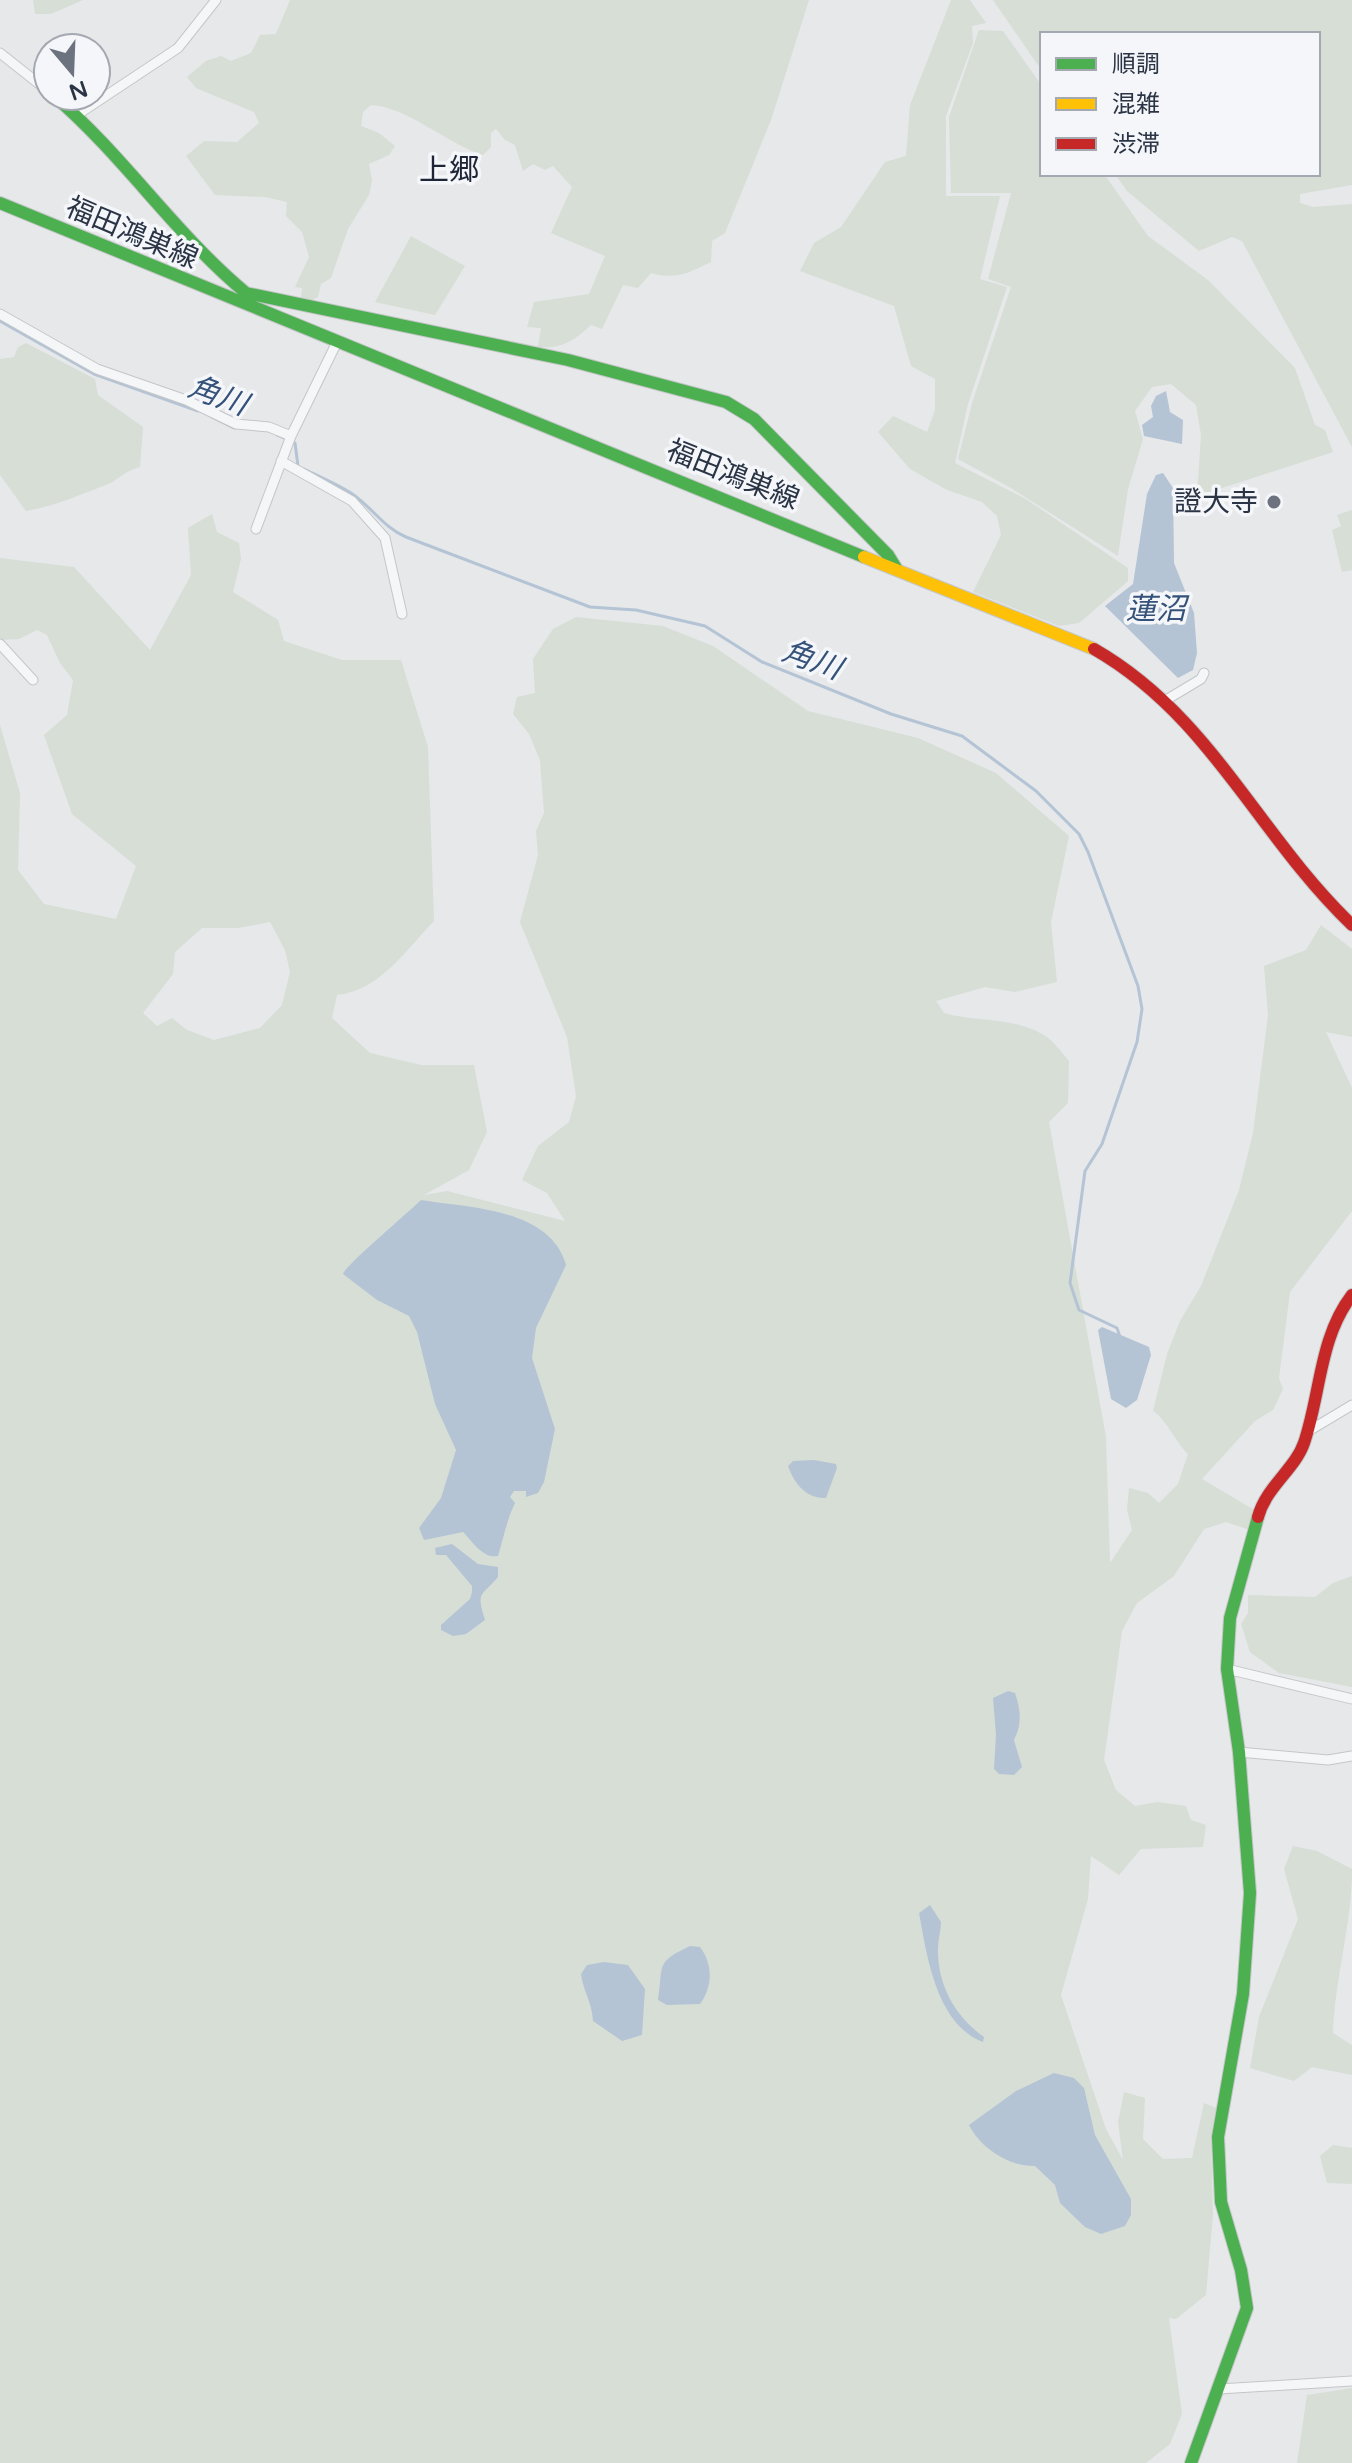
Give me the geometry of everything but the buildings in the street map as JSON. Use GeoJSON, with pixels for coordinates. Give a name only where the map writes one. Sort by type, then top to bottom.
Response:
{"type":"FeatureCollection","features":[{"type":"Feature","properties":{"kind":"street"},"geometry":{"type":"LineString","coordinates":[[77,115],[178,48],[216,0]]}},
{"type":"Feature","properties":{"kind":"street"},"geometry":{"type":"LineString","coordinates":[[0,53],[32,78]]}},
{"type":"Feature","properties":{"kind":"street"},"geometry":{"type":"LineString","coordinates":[[73,112],[243,299],[568,360],[726,402],[754,419],[888,555],[896,568]]}},
{"type":"Feature","properties":{"kind":"street","name":"福田鴻巣線"},"geometry":{"type":"LineString","coordinates":[[0,203],[243,299],[337,342],[1070,638],[1125,670],[1166,700],[1190,726],[1316,889],[1352,925]]}},
{"type":"Feature","properties":{"kind":"street"},"geometry":{"type":"LineString","coordinates":[[0,314],[97,369],[186,400],[236,424],[269,427],[291,436]]}},
{"type":"Feature","properties":{"kind":"street"},"geometry":{"type":"LineString","coordinates":[[256,529],[291,436],[337,342]]}},
{"type":"Feature","properties":{"kind":"street"},"geometry":{"type":"LineString","coordinates":[[281,461],[352,501],[385,538],[402,614]]}},
{"type":"Feature","properties":{"kind":"street"},"geometry":{"type":"LineString","coordinates":[[0,644],[33,680]]}},
{"type":"Feature","properties":{"kind":"street"},"geometry":{"type":"LineString","coordinates":[[1166,700],[1201,679],[1204,673]]}},
{"type":"Feature","properties":{"kind":"street"},"geometry":{"type":"LineString","coordinates":[[1191,2463],[1247,2308],[1241,2270],[1221,2202],[1218,2137],[1248,1953],[1250,1893],[1239,1752],[1227,1669],[1230,1618],[1260,1510],[1274,1483],[1298,1455],[1307,1432],[1328,1341],[1338,1313],[1352,1295]]}},
{"type":"Feature","properties":{"kind":"street"},"geometry":{"type":"LineString","coordinates":[[1307,1432],[1352,1405]]}},
{"type":"Feature","properties":{"kind":"street"},"geometry":{"type":"LineString","coordinates":[[1227,1669],[1352,1699]]}},
{"type":"Feature","properties":{"kind":"street"},"geometry":{"type":"LineString","coordinates":[[1239,1752],[1328,1760],[1352,1756]]}},
{"type":"Feature","properties":{"kind":"street"},"geometry":{"type":"LineString","coordinates":[[1219,2389],[1352,2381]]}},
{"type":"Feature","properties":{"kind":"shaded area"},"geometry":{"type":"Polygon","coordinates":[[[33,0],[83,0],[51,14],[35,14],[33,0]]]}},
{"type":"Feature","properties":{"kind":"shaded area"},"geometry":{"type":"Polygon","coordinates":[[[290,0],[809,0],[771,120],[725,233],[712,241],[711,262],[682,274],[667,276],[651,273],[638,288],[623,285],[602,329],[591,325],[567,343],[538,347],[541,328],[527,327],[534,302],[589,294],[605,256],[551,233],[572,187],[553,166],[545,170],[533,164],[523,171],[515,145],[505,140],[496,129],[491,133],[491,147],[483,155],[399,112],[371,105],[363,112],[361,126],[379,133],[395,146],[389,155],[369,164],[372,181],[369,195],[348,229],[331,278],[321,284],[318,297],[307,303],[301,300],[302,288],[295,287],[309,257],[302,232],[286,216],[287,202],[265,197],[215,195],[186,156],[204,141],[237,142],[259,123],[254,112],[196,88],[187,77],[206,61],[221,56],[231,61],[251,53],[260,35],[276,34],[290,0]]]}},
{"type":"Feature","properties":{"kind":"shaded area"},"geometry":{"type":"Polygon","coordinates":[[[951,0],[970,0],[986,23],[972,26],[973,43],[946,116],[946,196],[1000,196],[980,279],[1007,287],[968,404],[955,463],[1026,499],[1128,568],[1128,581],[1079,623],[1059,626],[973,592],[1001,535],[997,516],[982,502],[947,490],[910,469],[878,432],[893,416],[927,432],[935,410],[935,379],[911,366],[894,306],[800,271],[814,243],[841,227],[885,162],[906,156],[910,105],[951,0]]]}},
{"type":"Feature","properties":{"kind":"shaded area"},"geometry":{"type":"Polygon","coordinates":[[[993,0],[1352,0],[1352,185],[1300,194],[1300,203],[1313,207],[1352,204],[1352,447],[1242,241],[1232,237],[1199,251],[1127,191],[1116,176],[1320,176],[1320,32],[1040,32],[1040,68],[993,0]]]}},
{"type":"Feature","properties":{"kind":"shaded area"},"geometry":{"type":"Polygon","coordinates":[[[979,30],[1003,31],[1040,83],[1040,176],[1105,176],[1148,236],[1208,280],[1295,368],[1315,425],[1325,430],[1333,452],[1197,496],[1201,435],[1196,405],[1171,384],[1152,387],[1135,411],[1143,439],[1128,489],[1118,556],[1011,488],[958,459],[972,403],[1011,287],[988,279],[1011,193],[951,193],[949,117],[979,30]]]}},
{"type":"Feature","properties":{"kind":"shaded area"},"geometry":{"type":"Polygon","coordinates":[[[411,236],[465,266],[435,315],[375,302],[411,236]]]}},
{"type":"Feature","properties":{"kind":"shaded area"},"geometry":{"type":"Polygon","coordinates":[[[26,343],[95,379],[98,395],[143,427],[140,467],[106,485],[26,511],[0,475],[0,359],[14,357],[18,347],[26,343]]]}},
{"type":"Feature","properties":{"kind":"shaded area"},"geometry":{"type":"Polygon","coordinates":[[[1352,510],[1352,570],[1342,572],[1332,530],[1341,526],[1337,515],[1352,510]]]}},
{"type":"Feature","properties":{"kind":"shaded area"},"geometry":{"type":"Polygon","coordinates":[[[212,514],[217,532],[239,543],[241,559],[233,592],[278,620],[284,641],[342,660],[401,660],[428,747],[434,921],[379,977],[352,992],[337,995],[332,1018],[370,1053],[421,1065],[474,1065],[487,1132],[469,1170],[424,1195],[447,1191],[565,1221],[547,1193],[522,1180],[538,1146],[569,1122],[576,1096],[567,1037],[520,922],[538,855],[536,831],[544,813],[540,760],[529,734],[513,714],[517,697],[535,693],[533,659],[553,629],[576,617],[663,626],[713,646],[808,711],[918,738],[996,773],[1069,836],[1051,922],[1057,982],[1015,992],[985,987],[936,1001],[944,1013],[1031,1029],[1049,1039],[1069,1061],[1068,1103],[1049,1122],[1106,1437],[1110,1563],[1132,1530],[1127,1510],[1129,1488],[1148,1493],[1159,1503],[1178,1484],[1188,1454],[1153,1411],[1167,1354],[1180,1321],[1201,1286],[1239,1190],[1253,1133],[1268,1015],[1264,966],[1306,950],[1321,925],[1352,949],[1352,1037],[1326,1032],[1352,1088],[1352,1211],[1290,1292],[1279,1378],[1283,1389],[1273,1410],[1255,1421],[1202,1479],[1256,1511],[1250,1530],[1226,1522],[1204,1529],[1174,1576],[1137,1603],[1122,1631],[1104,1760],[1116,1790],[1135,1806],[1157,1802],[1186,1806],[1191,1820],[1206,1825],[1203,1847],[1141,1849],[1119,1875],[1091,1856],[1088,1899],[1061,1995],[1106,2129],[1123,2160],[1118,2122],[1124,2092],[1145,2098],[1143,2139],[1163,2159],[1192,2158],[1204,2103],[1216,2108],[1211,2137],[1213,2214],[1206,2295],[1176,2319],[1169,2318],[1182,2414],[1170,2444],[1146,2463],[0,2463],[0,725],[20,793],[18,870],[44,904],[116,919],[136,866],[72,814],[44,735],[67,715],[73,680],[60,663],[47,635],[37,630],[19,639],[0,640],[0,558],[74,567],[150,650],[191,575],[188,528],[212,514]],[[270,922],[238,928],[202,928],[175,952],[173,974],[143,1013],[157,1026],[172,1018],[187,1030],[214,1040],[260,1028],[282,1005],[290,972],[285,950],[270,922]]]}},
{"type":"Feature","properties":{"kind":"shaded area"},"geometry":{"type":"Polygon","coordinates":[[[1352,1576],[1352,1687],[1279,1673],[1250,1652],[1241,1624],[1248,1613],[1248,1595],[1315,1597],[1333,1583],[1352,1576]]]}},
{"type":"Feature","properties":{"kind":"shaded area"},"geometry":{"type":"Polygon","coordinates":[[[1293,1846],[1317,1851],[1352,1869],[1333,2033],[1352,2045],[1352,2075],[1312,2067],[1294,2081],[1250,2068],[1259,2017],[1298,1919],[1284,1869],[1293,1846]]]}},
{"type":"Feature","properties":{"kind":"shaded area"},"geometry":{"type":"Polygon","coordinates":[[[1333,2145],[1352,2148],[1352,2184],[1327,2183],[1320,2156],[1333,2145]]]}},
{"type":"Feature","properties":{"kind":"shaded area"},"geometry":{"type":"Polygon","coordinates":[[[1352,2388],[1352,2463],[1297,2463],[1307,2395],[1352,2388]]]}},
{"type":"Feature","properties":{"kind":"water"},"geometry":{"type":"Polygon","coordinates":[[[1166,391],[1170,412],[1183,420],[1182,444],[1144,436],[1142,425],[1153,417],[1151,406],[1156,396],[1166,391]]]}},
{"type":"Feature","properties":{"kind":"water","name":"蓮沼"},"geometry":{"type":"Polygon","coordinates":[[[1163,473],[1173,488],[1174,563],[1194,613],[1197,653],[1193,670],[1178,678],[1105,606],[1133,584],[1147,494],[1156,475],[1163,473]]]}},
{"type":"Feature","properties":{"kind":"water"},"geometry":{"type":"Polygon","coordinates":[[[421,1200],[484,1209],[526,1221],[557,1246],[566,1265],[536,1328],[532,1358],[555,1429],[544,1482],[538,1493],[526,1497],[526,1491],[514,1491],[510,1497],[515,1503],[498,1556],[483,1552],[463,1532],[424,1540],[419,1528],[441,1498],[456,1450],[435,1404],[417,1332],[409,1316],[377,1300],[343,1274],[421,1200]]]}},
{"type":"Feature","properties":{"kind":"water"},"geometry":{"type":"Polygon","coordinates":[[[1102,1327],[1149,1347],[1151,1355],[1137,1400],[1126,1408],[1111,1399],[1098,1330],[1102,1327]]]}},
{"type":"Feature","properties":{"kind":"water"},"geometry":{"type":"Polygon","coordinates":[[[814,1460],[836,1464],[826,1498],[812,1496],[802,1489],[788,1466],[793,1461],[814,1460]]]}},
{"type":"Feature","properties":{"kind":"water"},"geometry":{"type":"Polygon","coordinates":[[[452,1544],[478,1564],[498,1567],[498,1577],[481,1599],[485,1620],[466,1634],[453,1636],[441,1630],[441,1625],[470,1599],[472,1586],[446,1555],[436,1555],[435,1548],[452,1544]]]}},
{"type":"Feature","properties":{"kind":"water"},"geometry":{"type":"Polygon","coordinates":[[[1008,1691],[1015,1693],[1019,1712],[1014,1740],[1022,1767],[1014,1775],[999,1774],[994,1769],[996,1735],[993,1698],[1008,1691]]]}},
{"type":"Feature","properties":{"kind":"water"},"geometry":{"type":"Polygon","coordinates":[[[930,1905],[941,1922],[938,1961],[944,1987],[964,2020],[984,2037],[983,2042],[967,2033],[954,2020],[936,1987],[919,1913],[930,1905]]]}},
{"type":"Feature","properties":{"kind":"water"},"geometry":{"type":"Polygon","coordinates":[[[690,1946],[700,1947],[707,1961],[710,1975],[707,1990],[700,2004],[667,2005],[658,2000],[663,1966],[671,1957],[690,1946]]]}},
{"type":"Feature","properties":{"kind":"water"},"geometry":{"type":"Polygon","coordinates":[[[604,1962],[628,1965],[645,1989],[642,2035],[622,2041],[593,2021],[581,1974],[587,1965],[604,1962]]]}},
{"type":"Feature","properties":{"kind":"water"},"geometry":{"type":"Polygon","coordinates":[[[1054,2073],[1074,2078],[1084,2088],[1095,2135],[1131,2199],[1131,2215],[1125,2226],[1101,2234],[1085,2227],[1060,2203],[1055,2185],[1035,2166],[1006,2160],[980,2141],[969,2125],[1016,2091],[1054,2073]]]}},
{"type":"Feature","properties":{"kind":"waterway","name":"角川"},"geometry":{"type":"LineString","coordinates":[[0,321],[94,374],[198,411]]}},
{"type":"Feature","properties":{"kind":"waterway","name":"角川"},"geometry":{"type":"LineString","coordinates":[[212,417],[234,428]]}},
{"type":"Feature","properties":{"kind":"waterway","name":"角川"},"geometry":{"type":"LineString","coordinates":[[277,435],[295,443],[298,466]]}},
{"type":"Feature","properties":{"kind":"waterway","name":"角川"},"geometry":{"type":"LineString","coordinates":[[304,469],[351,493],[406,537],[590,607],[636,610],[705,626],[762,662],[891,714],[962,736],[1036,791],[1079,834],[1138,986],[1142,1009],[1137,1042],[1102,1144],[1085,1171],[1070,1283],[1079,1310],[1117,1328],[1120,1337]]}},
{"type":"Feature","properties":{"kind":"traffic: fast"},"geometry":{"type":"LineString","coordinates":[[71,112],[196,246],[246,293],[568,360],[726,402],[754,419],[888,555],[896,568]]}},
{"type":"Feature","properties":{"kind":"traffic: fast"},"geometry":{"type":"LineString","coordinates":[[0,203],[864,557]]}},
{"type":"Feature","properties":{"kind":"traffic: fast"},"geometry":{"type":"LineString","coordinates":[[1191,2463],[1247,2308],[1241,2270],[1221,2202],[1218,2137],[1243,1994],[1250,1893],[1239,1752],[1227,1669],[1230,1618],[1258,1517]]}},
{"type":"Feature","properties":{"kind":"traffic: slow"},"geometry":{"type":"LineString","coordinates":[[864,557],[1094,649]]}},
{"type":"Feature","properties":{"kind":"traffic: jam"},"geometry":{"type":"LineString","coordinates":[[1094,649],[1135,676],[1202,742],[1318,890],[1352,925]]}},
{"type":"Feature","properties":{"kind":"traffic: jam"},"geometry":{"type":"LineString","coordinates":[[1258,1517],[1267,1496],[1304,1443],[1333,1329],[1352,1295]]}},
{"type":"Feature","properties":{"kind":"place","name":"證大寺"},"geometry":{"type":"Point","coordinates":[1274,502]}},
{"type":"Feature","properties":{"kind":"district","name":"上郷"},"geometry":{"type":"Point","coordinates":[449,170]}}]}
